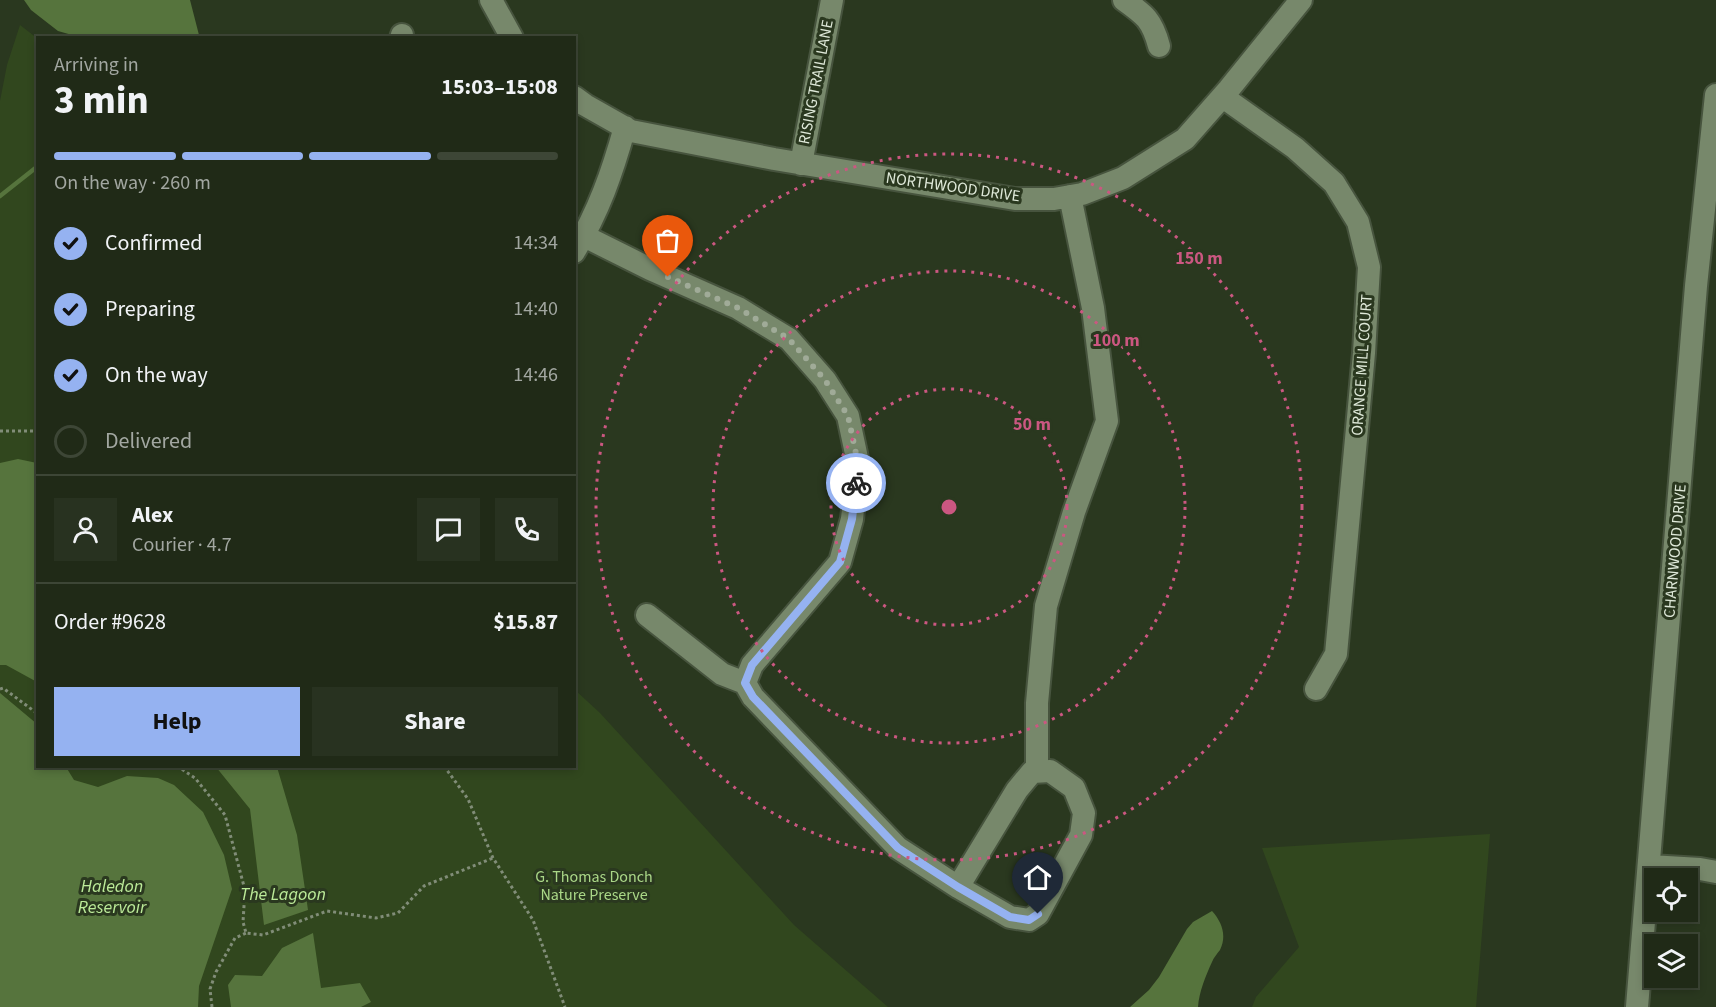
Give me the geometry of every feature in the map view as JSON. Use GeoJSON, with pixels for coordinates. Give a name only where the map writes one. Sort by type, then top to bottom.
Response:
{"type":"FeatureCollection","features":[{"type":"Feature","properties":{"kind":"street"},"geometry":{"type":"LineString","coordinates":[[491,0],[511,36]]}},
{"type":"Feature","properties":{"kind":"street","name":"RISING TRAIL LANE"},"geometry":{"type":"LineString","coordinates":[[801,164],[832,0]]}},
{"type":"Feature","properties":{"kind":"street"},"geometry":{"type":"LineString","coordinates":[[1124,0],[1139,10],[1154,27],[1159,46]]}},
{"type":"Feature","properties":{"kind":"street","name":"NORTHWOOD DRIVE"},"geometry":{"type":"LineString","coordinates":[[576,98],[631,130],[801,164],[1015,199],[1054,199],[1082,194],[1123,178],[1185,139],[1301,0]]}},
{"type":"Feature","properties":{"kind":"street","name":"CHARNWOOD DRIVE"},"geometry":{"type":"LineString","coordinates":[[1637,1007],[1695,298],[1714,145],[1716,95]]}},
{"type":"Feature","properties":{"kind":"street","name":"ORANGE MILL COURT"},"geometry":{"type":"LineString","coordinates":[[1222,96],[1295,148],[1334,183],[1358,222],[1369,267],[1364,353],[1336,654],[1316,689]]}},
{"type":"Feature","properties":{"kind":"street"},"geometry":{"type":"LineString","coordinates":[[625,127],[610,180],[579,244],[650,269],[738,308],[789,339],[825,380],[848,416],[858,463],[852,519],[840,562],[752,665],[745,683]]}},
{"type":"Feature","properties":{"kind":"street"},"geometry":{"type":"LineString","coordinates":[[1037,771],[1037,703],[1046,606],[1074,512],[1107,421],[1092,308],[1070,196]]}},
{"type":"Feature","properties":{"kind":"street"},"geometry":{"type":"LineString","coordinates":[[647,615],[722,674],[745,683],[753,697],[898,848],[958,887],[1010,917],[1029,920],[1038,914],[1081,835],[1084,813],[1074,788],[1050,771],[1032,772],[1017,790],[958,887]]}},
{"type":"Feature","properties":{"kind":"street"},"geometry":{"type":"LineString","coordinates":[[1650,866],[1716,872]]}},
{"type":"Feature","properties":{"kind":"path"},"geometry":{"type":"LineString","coordinates":[[0,431],[36,431]]}},
{"type":"Feature","properties":{"kind":"path"},"geometry":{"type":"LineString","coordinates":[[1,689],[36,713]]}},
{"type":"Feature","properties":{"kind":"path"},"geometry":{"type":"LineString","coordinates":[[180,768],[195,778],[225,815],[245,890],[243,922],[246,933]]}},
{"type":"Feature","properties":{"kind":"path"},"geometry":{"type":"LineString","coordinates":[[445,768],[468,799],[493,858],[533,920],[565,1007]]}},
{"type":"Feature","properties":{"kind":"path"},"geometry":{"type":"LineString","coordinates":[[212,1007],[210,988],[235,938],[246,933],[263,935],[327,910],[376,918],[398,913],[424,886],[493,858]]}},
{"type":"Feature","properties":{"kind":"green space","name":"G. Thomas Donch Nature Preserve"},"geometry":{"type":"Polygon","coordinates":[[[20,25],[36,37],[36,768],[576,768],[576,691],[600,713],[794,925],[888,1007],[0,1007],[0,101],[7,65],[20,25]]]}},
{"type":"Feature","properties":{"kind":"green space"},"geometry":{"type":"Polygon","coordinates":[[[1490,834],[1476,1007],[1252,1007],[1256,997],[1299,947],[1262,848],[1490,834]]]}},
{"type":"Feature","properties":{"kind":"water"},"geometry":{"type":"Polygon","coordinates":[[[24,0],[190,0],[199,35],[76,36],[58,31],[31,10],[24,0]]]}},
{"type":"Feature","properties":{"kind":"water"},"geometry":{"type":"Polygon","coordinates":[[[18,459],[36,463],[36,681],[6,665],[0,665],[0,463],[18,459]]]}},
{"type":"Feature","properties":{"kind":"water","name":"Haledon Reservoir"},"geometry":{"type":"Polygon","coordinates":[[[0,693],[36,723],[36,768],[67,768],[74,780],[98,787],[127,776],[158,778],[174,785],[203,812],[224,855],[232,889],[199,986],[198,1007],[0,1007],[0,693]]]}},
{"type":"Feature","properties":{"kind":"water","name":"The Lagoon"},"geometry":{"type":"Polygon","coordinates":[[[217,768],[277,768],[297,835],[308,910],[264,925],[250,809],[217,768]]]}},
{"type":"Feature","properties":{"kind":"water"},"geometry":{"type":"Polygon","coordinates":[[[1212,911],[1221,924],[1223,940],[1205,978],[1198,1007],[1130,1007],[1149,990],[1159,977],[1187,929],[1193,922],[1212,911]]]}},
{"type":"Feature","properties":{"kind":"water"},"geometry":{"type":"Polygon","coordinates":[[[313,933],[321,988],[360,983],[371,1002],[361,1007],[231,1007],[228,985],[235,975],[262,976],[282,948],[313,933]]]}},
{"type":"Feature","properties":{"kind":"waterway"},"geometry":{"type":"LineString","coordinates":[[0,196],[36,168]]}},
{"type":"Feature","properties":{"kind":"way so far"},"geometry":{"type":"LineString","coordinates":[[668,277],[738,308],[789,339],[825,380],[848,416],[858,463],[856,483]]}},
{"type":"Feature","properties":{"kind":"route"},"geometry":{"type":"LineString","coordinates":[[856,483],[852,519],[840,562],[752,665],[745,683],[753,697],[898,848],[1010,917],[1029,920],[1038,914]]}}]}
